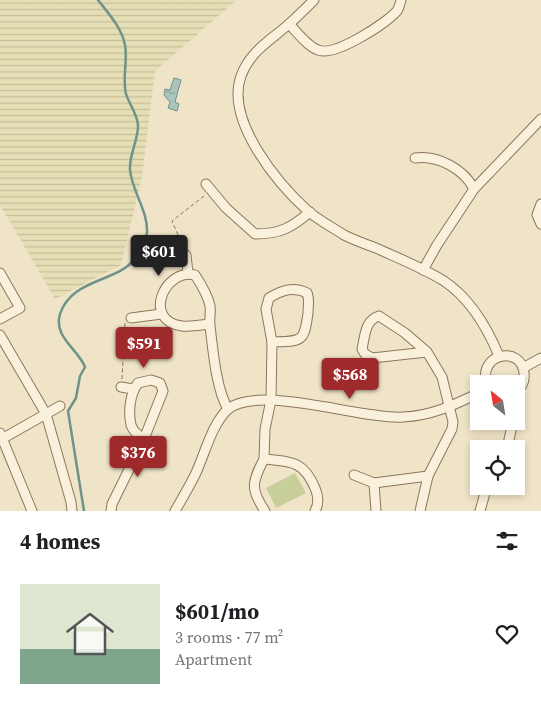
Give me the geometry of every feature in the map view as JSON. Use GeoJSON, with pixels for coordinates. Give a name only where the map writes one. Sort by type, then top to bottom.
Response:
{"type":"FeatureCollection","features":[{"type":"Feature","properties":{"kind":"street"},"geometry":{"type":"LineString","coordinates":[[314,0],[254,54],[241,76],[238,96],[240,113],[250,138],[272,171],[310,212],[346,236],[423,270],[457,292],[481,318],[499,356]]}},
{"type":"Feature","properties":{"kind":"street"},"geometry":{"type":"LineString","coordinates":[[289,24],[313,47],[319,51],[326,51],[341,47],[378,25],[398,10],[401,0]]}},
{"type":"Feature","properties":{"kind":"street"},"geometry":{"type":"LineString","coordinates":[[423,270],[474,189],[541,119]]}},
{"type":"Feature","properties":{"kind":"street"},"geometry":{"type":"LineString","coordinates":[[415,158],[430,158],[455,168],[470,181],[474,189]]}},
{"type":"Feature","properties":{"kind":"street"},"geometry":{"type":"LineString","coordinates":[[208,188],[254,238],[283,231],[293,226],[310,212]]}},
{"type":"Feature","properties":{"kind":"street"},"geometry":{"type":"LineString","coordinates":[[541,204],[537,215],[541,224]]}},
{"type":"Feature","properties":{"kind":"street"},"geometry":{"type":"LineString","coordinates":[[186,255],[188,273]]}},
{"type":"Feature","properties":{"kind":"street"},"geometry":{"type":"LineString","coordinates":[[0,273],[20,308],[0,320]]}},
{"type":"Feature","properties":{"kind":"street"},"geometry":{"type":"LineString","coordinates":[[210,324],[179,325],[168,321],[161,314],[159,308],[168,285],[178,275],[188,273],[195,275],[210,306],[210,324],[217,378],[222,399],[228,409]]}},
{"type":"Feature","properties":{"kind":"street"},"geometry":{"type":"LineString","coordinates":[[265,511],[255,496],[256,474],[264,459],[265,429],[271,400],[272,342],[266,309],[269,298],[281,291],[299,289],[311,291],[306,331],[302,338],[294,342],[272,342]]}},
{"type":"Feature","properties":{"kind":"street"},"geometry":{"type":"LineString","coordinates":[[131,318],[161,314]]}},
{"type":"Feature","properties":{"kind":"street"},"geometry":{"type":"LineString","coordinates":[[420,511],[428,476],[452,429],[453,422],[442,377],[427,352],[399,328],[379,316],[372,315],[362,348],[365,354],[372,358],[427,352]]}},
{"type":"Feature","properties":{"kind":"street"},"geometry":{"type":"LineString","coordinates":[[0,335],[46,414],[72,511]]}},
{"type":"Feature","properties":{"kind":"street"},"geometry":{"type":"LineString","coordinates":[[485,375],[488,364],[499,356],[510,356],[516,359],[523,368],[524,375]]}},
{"type":"Feature","properties":{"kind":"street"},"geometry":{"type":"LineString","coordinates":[[523,368],[541,358]]}},
{"type":"Feature","properties":{"kind":"street"},"geometry":{"type":"LineString","coordinates":[[111,511],[112,504],[144,439],[163,391],[160,382],[151,380],[138,383],[130,397],[131,425],[136,434],[144,439]]}},
{"type":"Feature","properties":{"kind":"street"},"geometry":{"type":"LineString","coordinates":[[121,387],[133,389]]}},
{"type":"Feature","properties":{"kind":"street"},"geometry":{"type":"LineString","coordinates":[[176,511],[195,476],[217,424],[228,409],[244,402],[271,400],[373,416],[402,418],[449,408],[470,398]]}},
{"type":"Feature","properties":{"kind":"street"},"geometry":{"type":"LineString","coordinates":[[32,511],[1,437],[60,406]]}},
{"type":"Feature","properties":{"kind":"street"},"geometry":{"type":"LineString","coordinates":[[264,459],[290,462],[302,466],[311,477],[317,491],[318,506],[315,511]]}},
{"type":"Feature","properties":{"kind":"street"},"geometry":{"type":"LineString","coordinates":[[354,474],[374,483],[428,476]]}},
{"type":"Feature","properties":{"kind":"street"},"geometry":{"type":"LineString","coordinates":[[374,483],[376,511]]}},
{"type":"Feature","properties":{"kind":"street"},"geometry":{"type":"LineString","coordinates":[[480,511],[484,495]]}},
{"type":"Feature","properties":{"kind":"street"},"geometry":{"type":"LineString","coordinates":[[246,499],[255,496]]}},
{"type":"Feature","properties":{"kind":"path"},"geometry":{"type":"LineString","coordinates":[[186,255],[172,221],[208,188]]}},
{"type":"Feature","properties":{"kind":"path"},"geometry":{"type":"LineString","coordinates":[[121,387],[125,321],[131,318]]}},
{"type":"Feature","properties":{"kind":"shaded area"},"geometry":{"type":"Polygon","coordinates":[[[0,0],[237,0],[155,71],[142,177],[121,265],[55,299],[0,205],[0,0]]]}},
{"type":"Feature","properties":{"kind":"green space"},"geometry":{"type":"Polygon","coordinates":[[[295,473],[306,493],[276,508],[266,488],[295,473]]]}},
{"type":"Feature","properties":{"kind":"water"},"geometry":{"type":"Polygon","coordinates":[[[174,78],[181,80],[175,102],[179,104],[177,111],[168,108],[170,102],[164,95],[165,89],[170,90],[174,78]]]}},
{"type":"Feature","properties":{"kind":"waterway"},"geometry":{"type":"LineString","coordinates":[[84,511],[68,411],[76,398],[80,376],[85,367],[82,360],[63,336],[59,322],[60,314],[66,302],[75,293],[129,265],[142,248],[147,232],[145,216],[131,178],[130,170],[138,126],[137,118],[127,98],[125,88],[125,45],[118,27],[98,0]]}}]}
